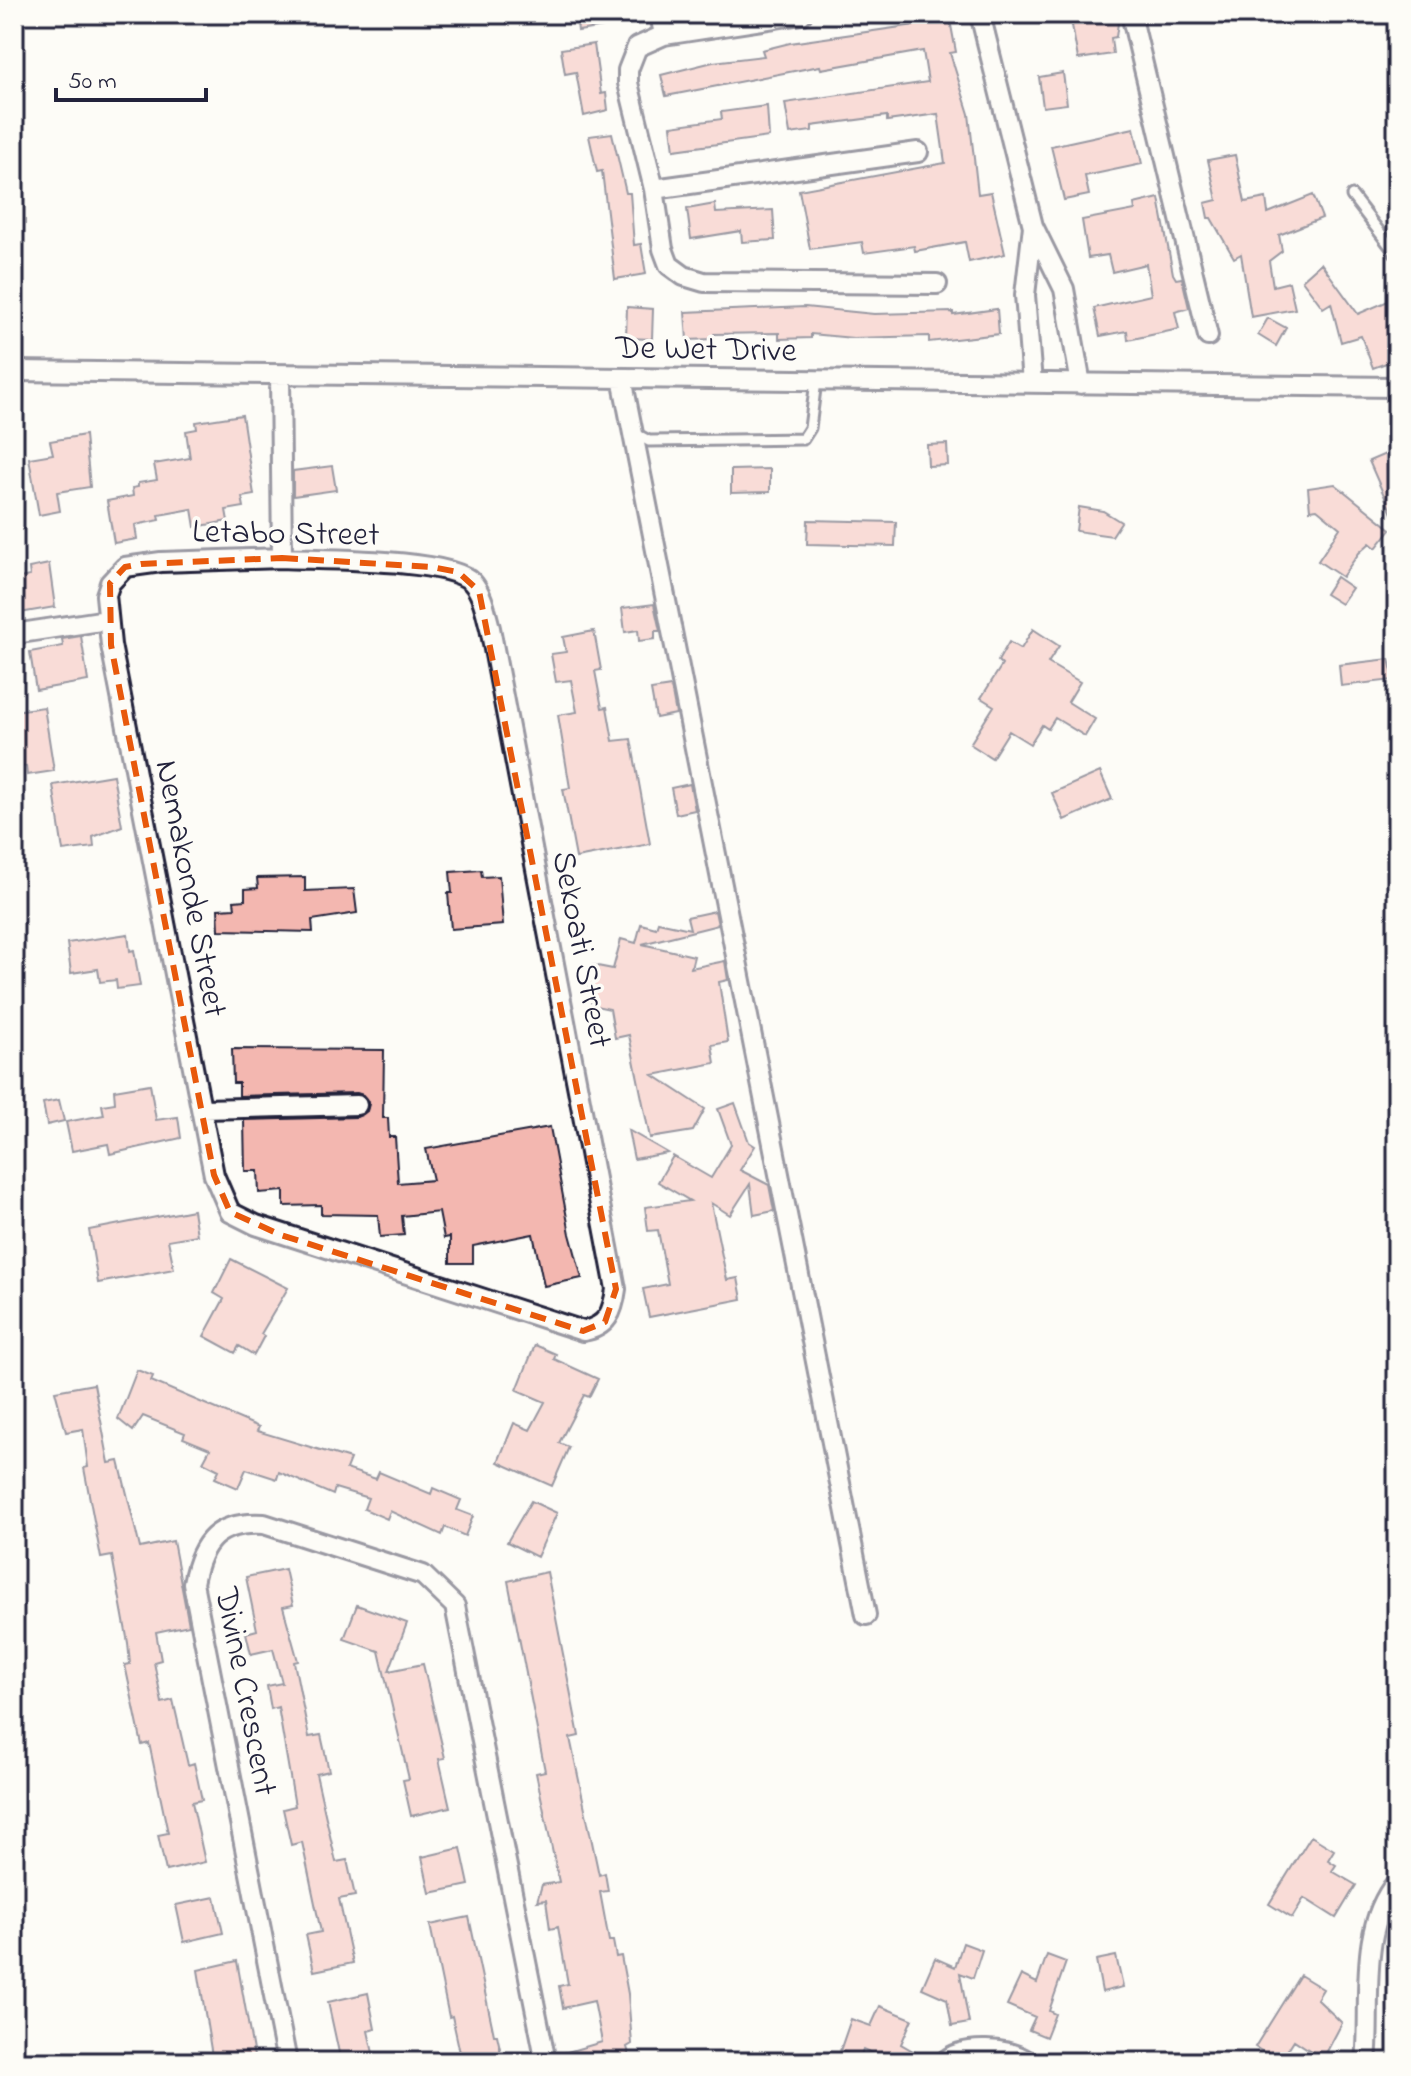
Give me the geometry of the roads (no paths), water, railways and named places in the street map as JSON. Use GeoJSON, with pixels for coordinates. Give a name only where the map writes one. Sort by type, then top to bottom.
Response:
{"type":"FeatureCollection","features":[{"type":"Feature","properties":{"kind":"street"},"geometry":{"type":"LineString","coordinates":[[660,14],[664,35]]}},
{"type":"Feature","properties":{"kind":"street"},"geometry":{"type":"LineString","coordinates":[[802,14],[664,35],[637,47],[628,70],[654,189],[663,249],[669,265],[684,276],[704,282],[937,284]]}},
{"type":"Feature","properties":{"kind":"street"},"geometry":{"type":"LineString","coordinates":[[980,14],[1033,226],[1064,289],[1081,384]]}},
{"type":"Feature","properties":{"kind":"street"},"geometry":{"type":"LineString","coordinates":[[1131,14],[1208,336]]}},
{"type":"Feature","properties":{"kind":"street"},"geometry":{"type":"LineString","coordinates":[[654,189],[918,152]]}},
{"type":"Feature","properties":{"kind":"street"},"geometry":{"type":"LineString","coordinates":[[1032,383],[1025,295],[1033,226]]}},
{"type":"Feature","properties":{"kind":"street","name":"De Wet Drive"},"geometry":{"type":"LineString","coordinates":[[14,371],[1397,387]]}},
{"type":"Feature","properties":{"kind":"street"},"geometry":{"type":"LineString","coordinates":[[280,375],[282,558]]}},
{"type":"Feature","properties":{"kind":"street"},"geometry":{"type":"LineString","coordinates":[[622,378],[866,1615]]}},
{"type":"Feature","properties":{"kind":"street","name":"Letabo Street"},"geometry":{"type":"LineString","coordinates":[[115,576],[125,567],[141,564],[282,558],[416,565],[458,572]]}},
{"type":"Feature","properties":{"kind":"street","name":"Sekoati Street"},"geometry":{"type":"LineString","coordinates":[[230,1212],[281,1235],[583,1331],[605,1322],[614,1307],[616,1289],[490,628],[479,591],[458,572]]}},
{"type":"Feature","properties":{"kind":"street","name":"Nemakonde Street"},"geometry":{"type":"LineString","coordinates":[[115,576],[106,595],[107,620],[214,1175],[230,1212]]}},
{"type":"Feature","properties":{"kind":"street"},"geometry":{"type":"LineString","coordinates":[[14,634],[107,620]]}},
{"type":"Feature","properties":{"kind":"street"},"geometry":{"type":"LineString","coordinates":[[203,1109],[357,1105]]}},
{"type":"Feature","properties":{"kind":"street","name":"Divine Crescent"},"geometry":{"type":"LineString","coordinates":[[287,2062],[193,1583],[200,1552],[213,1534],[249,1523],[264,1524],[423,1575],[455,1606],[546,2062]]}},
{"type":"Feature","properties":{"kind":"street"},"geometry":{"type":"LineString","coordinates":[[1366,2062],[1374,1931],[1387,1893],[1397,1882]]}},
{"type":"Feature","properties":{"kind":"street"},"geometry":{"type":"LineString","coordinates":[[944,2062],[965,2052],[1003,2051],[1029,2062]]}},
{"type":"Feature","properties":{"kind":"lane"},"geometry":{"type":"LineString","coordinates":[[1352,196],[1397,255]]}},
{"type":"Feature","properties":{"kind":"lane"},"geometry":{"type":"LineString","coordinates":[[632,430],[639,438],[649,441],[803,439],[810,428],[816,381]]}}]}
